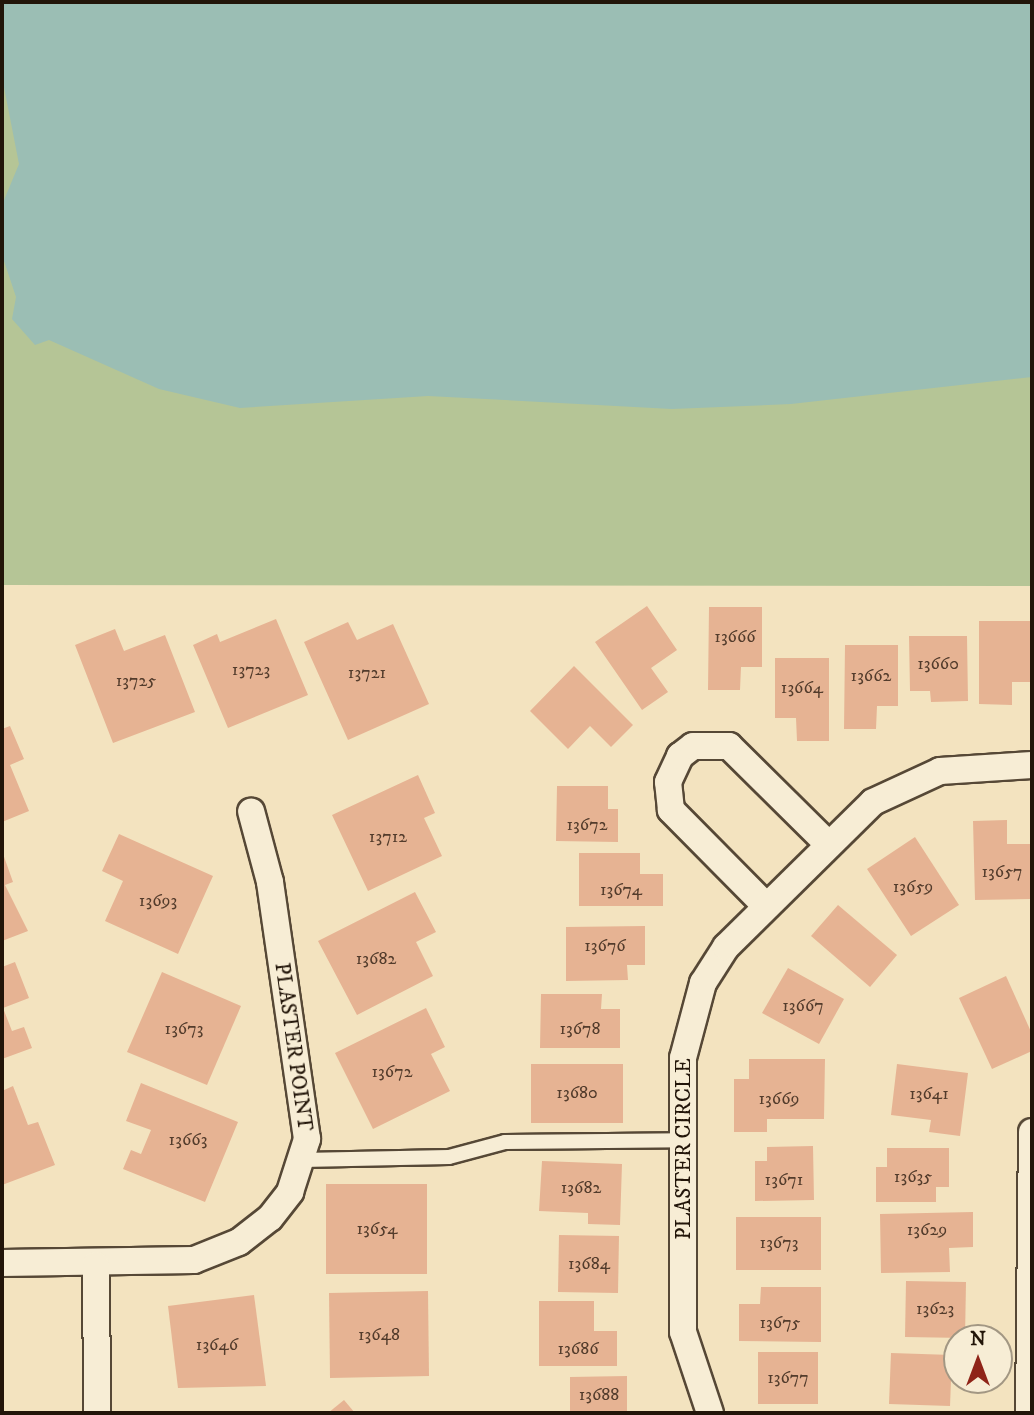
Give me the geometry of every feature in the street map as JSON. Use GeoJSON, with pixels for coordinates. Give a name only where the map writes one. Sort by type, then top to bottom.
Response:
{"type":"FeatureCollection","features":[{"type":"Feature","properties":{"kind":"street"},"geometry":{"type":"LineString","coordinates":[[765,905],[671,810],[668,782],[680,756],[693,746],[729,746],[828,844]]}},
{"type":"Feature","properties":{"kind":"street","name":"PLASTER CIRCLE"},"geometry":{"type":"LineString","coordinates":[[710,1413],[683,1332],[683,1140],[689,1019],[726,947],[765,905],[873,802],[906,783],[978,765],[1032,765]]}},
{"type":"Feature","properties":{"kind":"street","name":"PLASTER POINT"},"geometry":{"type":"LineString","coordinates":[[2,1264],[96,1265],[194,1260],[239,1242],[270,1218],[302,1160],[307,1139],[270,882],[251,811]]}},
{"type":"Feature","properties":{"kind":"street"},"geometry":{"type":"LineString","coordinates":[[1029,1413],[1032,1132]]}},
{"type":"Feature","properties":{"kind":"street"},"geometry":{"type":"LineString","coordinates":[[96,1265],[97,1413]]}},
{"type":"Feature","properties":{"kind":"lane"},"geometry":{"type":"LineString","coordinates":[[302,1160],[449,1157],[505,1142],[683,1140]]}},
{"type":"Feature","properties":{"kind":"green space"},"geometry":{"type":"Polygon","coordinates":[[[2,2],[1032,2],[1032,586],[2,585],[2,2]]]}},
{"type":"Feature","properties":{"kind":"water"},"geometry":{"type":"Polygon","coordinates":[[[2,2],[1032,2],[1032,377],[791,404],[672,409],[428,396],[240,408],[159,389],[49,340],[35,345],[12,319],[16,297],[2,255],[2,205],[19,164],[2,77],[2,2]]]}},
{"type":"Feature","properties":{"kind":"building"},"geometry":{"type":"Polygon","coordinates":[[[647,606],[677,650],[651,668],[668,692],[642,710],[595,642],[647,606]]]}},
{"type":"Feature","properties":{"kind":"building"},"geometry":{"type":"Polygon","coordinates":[[[709,607],[762,607],[762,667],[741,667],[740,690],[708,690],[709,607]]]}},
{"type":"Feature","properties":{"kind":"building"},"geometry":{"type":"Polygon","coordinates":[[[276,619],[308,695],[228,728],[193,645],[217,634],[220,642],[276,619]]]}},
{"type":"Feature","properties":{"kind":"building"},"geometry":{"type":"Polygon","coordinates":[[[979,621],[1032,621],[1032,682],[1012,682],[1012,705],[979,704],[979,621]]]}},
{"type":"Feature","properties":{"kind":"building"},"geometry":{"type":"Polygon","coordinates":[[[348,622],[357,640],[393,624],[429,704],[348,740],[304,642],[348,622]]]}},
{"type":"Feature","properties":{"kind":"building"},"geometry":{"type":"Polygon","coordinates":[[[115,629],[124,651],[165,635],[195,712],[113,743],[75,645],[115,629]]]}},
{"type":"Feature","properties":{"kind":"building"},"geometry":{"type":"Polygon","coordinates":[[[909,636],[967,636],[968,701],[931,702],[930,691],[910,691],[909,636]]]}},
{"type":"Feature","properties":{"kind":"building"},"geometry":{"type":"Polygon","coordinates":[[[845,645],[898,645],[898,706],[877,706],[876,729],[844,729],[845,645]]]}},
{"type":"Feature","properties":{"kind":"building"},"geometry":{"type":"Polygon","coordinates":[[[775,658],[829,658],[829,741],[797,741],[796,718],[775,718],[775,658]]]}},
{"type":"Feature","properties":{"kind":"building"},"geometry":{"type":"Polygon","coordinates":[[[574,666],[633,725],[611,747],[590,726],[568,749],[530,711],[574,666]]]}},
{"type":"Feature","properties":{"kind":"building"},"geometry":{"type":"Polygon","coordinates":[[[10,726],[24,759],[10,765],[29,811],[2,822],[2,729],[10,726]]]}},
{"type":"Feature","properties":{"kind":"building"},"geometry":{"type":"Polygon","coordinates":[[[418,775],[435,813],[424,818],[442,856],[368,891],[332,815],[418,775]]]}},
{"type":"Feature","properties":{"kind":"building"},"geometry":{"type":"Polygon","coordinates":[[[557,786],[608,786],[608,809],[618,809],[618,842],[556,841],[557,786]]]}},
{"type":"Feature","properties":{"kind":"building"},"geometry":{"type":"Polygon","coordinates":[[[1007,820],[1007,844],[1030,844],[1031,899],[975,900],[973,821],[1007,820]]]}},
{"type":"Feature","properties":{"kind":"building"},"geometry":{"type":"Polygon","coordinates":[[[119,834],[213,876],[178,954],[105,921],[123,881],[102,871],[119,834]]]}},
{"type":"Feature","properties":{"kind":"building"},"geometry":{"type":"Polygon","coordinates":[[[915,837],[959,905],[911,936],[867,869],[915,837]]]}},
{"type":"Feature","properties":{"kind":"building"},"geometry":{"type":"Polygon","coordinates":[[[2,851],[13,882],[5,885],[28,931],[2,941],[2,851]]]}},
{"type":"Feature","properties":{"kind":"building"},"geometry":{"type":"Polygon","coordinates":[[[579,853],[640,853],[640,874],[663,874],[663,906],[579,906],[579,853]]]}},
{"type":"Feature","properties":{"kind":"building"},"geometry":{"type":"Polygon","coordinates":[[[415,892],[436,932],[416,942],[433,976],[357,1015],[318,941],[415,892]]]}},
{"type":"Feature","properties":{"kind":"building"},"geometry":{"type":"Polygon","coordinates":[[[838,905],[897,955],[870,987],[811,936],[838,905]]]}},
{"type":"Feature","properties":{"kind":"building"},"geometry":{"type":"Polygon","coordinates":[[[645,926],[645,965],[627,965],[628,980],[566,981],[566,927],[645,926]]]}},
{"type":"Feature","properties":{"kind":"building"},"geometry":{"type":"Polygon","coordinates":[[[15,962],[29,998],[3,1008],[12,1031],[24,1027],[32,1048],[2,1059],[2,967],[15,962]]]}},
{"type":"Feature","properties":{"kind":"building"},"geometry":{"type":"Polygon","coordinates":[[[788,968],[844,999],[819,1044],[762,1013],[788,968]]]}},
{"type":"Feature","properties":{"kind":"building"},"geometry":{"type":"Polygon","coordinates":[[[162,972],[241,1006],[207,1085],[127,1052],[162,972]]]}},
{"type":"Feature","properties":{"kind":"building"},"geometry":{"type":"Polygon","coordinates":[[[1006,976],[1032,1034],[1032,1051],[992,1069],[959,998],[1006,976]]]}},
{"type":"Feature","properties":{"kind":"building"},"geometry":{"type":"Polygon","coordinates":[[[541,994],[602,994],[601,1009],[620,1009],[620,1048],[540,1048],[541,994]]]}},
{"type":"Feature","properties":{"kind":"building"},"geometry":{"type":"Polygon","coordinates":[[[426,1008],[445,1047],[431,1054],[450,1091],[373,1129],[335,1053],[426,1008]]]}},
{"type":"Feature","properties":{"kind":"building"},"geometry":{"type":"Polygon","coordinates":[[[749,1059],[825,1059],[824,1119],[767,1119],[767,1132],[734,1132],[734,1079],[749,1079],[749,1059]]]}},
{"type":"Feature","properties":{"kind":"building"},"geometry":{"type":"Polygon","coordinates":[[[531,1064],[623,1064],[623,1123],[531,1123],[531,1064]]]}},
{"type":"Feature","properties":{"kind":"building"},"geometry":{"type":"Polygon","coordinates":[[[897,1064],[968,1073],[960,1136],[929,1132],[931,1120],[891,1115],[897,1064]]]}},
{"type":"Feature","properties":{"kind":"building"},"geometry":{"type":"Polygon","coordinates":[[[141,1083],[238,1122],[205,1202],[123,1169],[131,1150],[141,1154],[151,1130],[126,1121],[141,1083]]]}},
{"type":"Feature","properties":{"kind":"building"},"geometry":{"type":"Polygon","coordinates":[[[13,1086],[28,1125],[38,1122],[55,1165],[2,1185],[2,1091],[13,1086]]]}},
{"type":"Feature","properties":{"kind":"building"},"geometry":{"type":"Polygon","coordinates":[[[813,1146],[814,1200],[755,1201],[755,1161],[767,1161],[767,1147],[813,1146]]]}},
{"type":"Feature","properties":{"kind":"building"},"geometry":{"type":"Polygon","coordinates":[[[887,1148],[949,1148],[949,1187],[936,1187],[936,1202],[876,1202],[876,1167],[887,1167],[887,1148]]]}},
{"type":"Feature","properties":{"kind":"building"},"geometry":{"type":"Polygon","coordinates":[[[542,1161],[622,1164],[620,1225],[588,1224],[588,1213],[539,1211],[542,1161]]]}},
{"type":"Feature","properties":{"kind":"building"},"geometry":{"type":"Polygon","coordinates":[[[326,1184],[427,1184],[427,1274],[326,1274],[326,1184]]]}},
{"type":"Feature","properties":{"kind":"building"},"geometry":{"type":"Polygon","coordinates":[[[973,1212],[973,1247],[949,1248],[950,1272],[881,1273],[880,1214],[973,1212]]]}},
{"type":"Feature","properties":{"kind":"building"},"geometry":{"type":"Polygon","coordinates":[[[736,1217],[821,1217],[821,1270],[736,1270],[736,1217]]]}},
{"type":"Feature","properties":{"kind":"building"},"geometry":{"type":"Polygon","coordinates":[[[559,1235],[619,1236],[618,1293],[558,1292],[559,1235]]]}},
{"type":"Feature","properties":{"kind":"building"},"geometry":{"type":"Polygon","coordinates":[[[906,1281],[966,1282],[965,1324],[943,1324],[943,1338],[905,1337],[906,1281]]]}},
{"type":"Feature","properties":{"kind":"building"},"geometry":{"type":"Polygon","coordinates":[[[761,1287],[821,1287],[821,1342],[739,1341],[739,1304],[760,1304],[761,1287]]]}},
{"type":"Feature","properties":{"kind":"building"},"geometry":{"type":"Polygon","coordinates":[[[428,1291],[429,1376],[330,1378],[329,1293],[428,1291]]]}},
{"type":"Feature","properties":{"kind":"building"},"geometry":{"type":"Polygon","coordinates":[[[254,1295],[266,1386],[178,1388],[168,1306],[254,1295]]]}},
{"type":"Feature","properties":{"kind":"building"},"geometry":{"type":"Polygon","coordinates":[[[539,1301],[594,1301],[594,1331],[617,1331],[617,1366],[539,1366],[539,1301]]]}},
{"type":"Feature","properties":{"kind":"building"},"geometry":{"type":"Polygon","coordinates":[[[758,1352],[818,1352],[818,1404],[758,1404],[758,1352]]]}},
{"type":"Feature","properties":{"kind":"building"},"geometry":{"type":"Polygon","coordinates":[[[891,1353],[943,1355],[943,1394],[950,1394],[950,1406],[889,1404],[891,1353]]]}},
{"type":"Feature","properties":{"kind":"building"},"geometry":{"type":"Polygon","coordinates":[[[627,1376],[627,1413],[570,1413],[570,1377],[627,1376]]]}},
{"type":"Feature","properties":{"kind":"building"},"geometry":{"type":"Polygon","coordinates":[[[344,1400],[355,1413],[328,1413],[344,1400]]]}}]}
